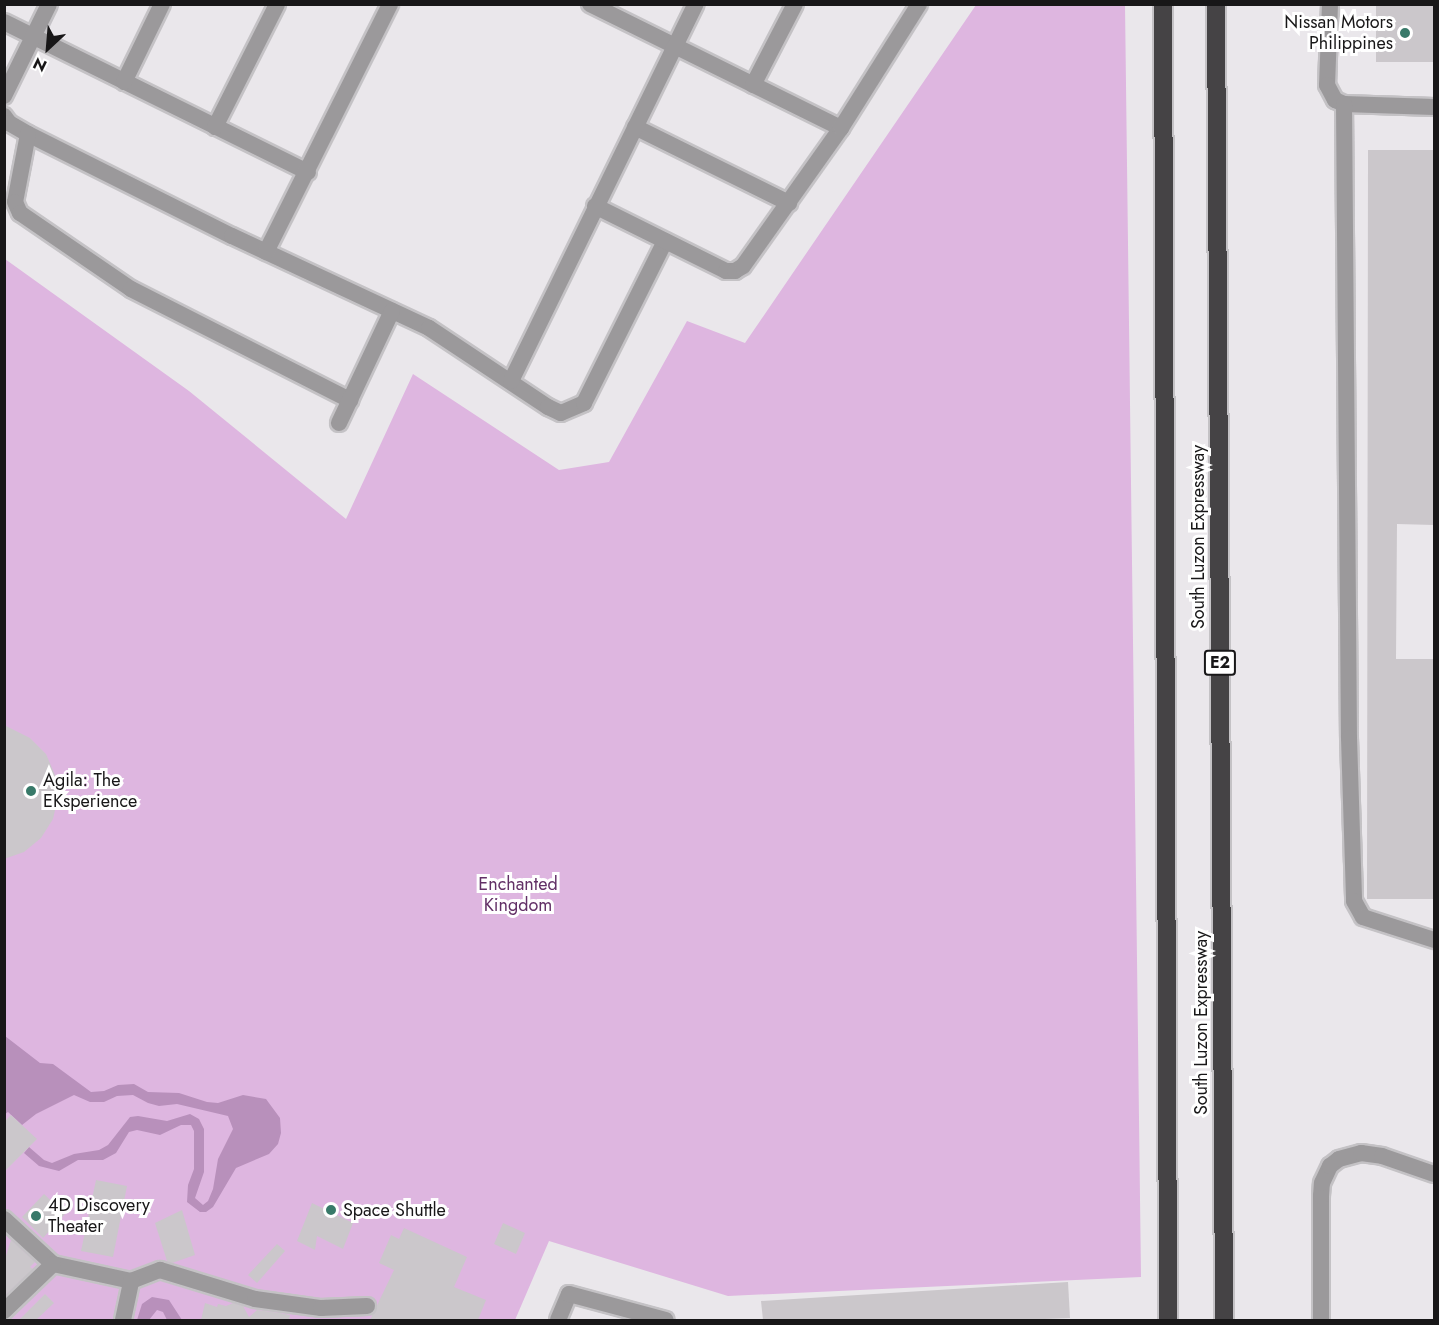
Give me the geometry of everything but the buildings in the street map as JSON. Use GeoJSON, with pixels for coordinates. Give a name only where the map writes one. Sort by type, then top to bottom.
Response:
{"type":"FeatureCollection","features":[{"type":"Feature","properties":{"kind":"highway","name":"South Luzon Expressway"},"geometry":{"type":"LineString","coordinates":[[1163,4],[1167,1320]]}},
{"type":"Feature","properties":{"kind":"highway","name":"South Luzon Expressway"},"geometry":{"type":"LineString","coordinates":[[1216,4],[1224,1320]]}},
{"type":"Feature","properties":{"kind":"street"},"geometry":{"type":"LineString","coordinates":[[4,96],[49,4]]}},
{"type":"Feature","properties":{"kind":"street"},"geometry":{"type":"LineString","coordinates":[[124,82],[162,4]]}},
{"type":"Feature","properties":{"kind":"street"},"geometry":{"type":"LineString","coordinates":[[215,127],[277,4]]}},
{"type":"Feature","properties":{"kind":"street"},"geometry":{"type":"LineString","coordinates":[[266,252],[390,4]]}},
{"type":"Feature","properties":{"kind":"street"},"geometry":{"type":"LineString","coordinates":[[511,381],[696,4]]}},
{"type":"Feature","properties":{"kind":"street"},"geometry":{"type":"LineString","coordinates":[[753,85],[795,4]]}},
{"type":"Feature","properties":{"kind":"street"},"geometry":{"type":"LineString","coordinates":[[595,206],[726,271],[735,271],[743,266],[841,128],[919,4]]}},
{"type":"Feature","properties":{"kind":"street"},"geometry":{"type":"LineString","coordinates":[[1330,4],[1327,85],[1335,100],[1344,104],[1434,107]]}},
{"type":"Feature","properties":{"kind":"street"},"geometry":{"type":"LineString","coordinates":[[592,5],[841,128]]}},
{"type":"Feature","properties":{"kind":"street"},"geometry":{"type":"LineString","coordinates":[[4,22],[308,172]]}},
{"type":"Feature","properties":{"kind":"street"},"geometry":{"type":"LineString","coordinates":[[1344,104],[1349,750],[1354,901],[1363,917],[1434,940]]}},
{"type":"Feature","properties":{"kind":"street"},"geometry":{"type":"LineString","coordinates":[[4,117],[9,123],[28,134],[266,252],[429,328],[548,407],[561,413],[584,403],[665,242]]}},
{"type":"Feature","properties":{"kind":"street"},"geometry":{"type":"LineString","coordinates":[[634,127],[789,203]]}},
{"type":"Feature","properties":{"kind":"street"},"geometry":{"type":"LineString","coordinates":[[28,134],[15,202],[20,213],[131,289],[350,400]]}},
{"type":"Feature","properties":{"kind":"street"},"geometry":{"type":"LineString","coordinates":[[339,423],[392,311]]}},
{"type":"Feature","properties":{"kind":"street"},"geometry":{"type":"LineString","coordinates":[[1321,1320],[1321,1196],[1322,1183],[1330,1166],[1339,1159],[1362,1153],[1382,1155],[1434,1174]]}},
{"type":"Feature","properties":{"kind":"street"},"geometry":{"type":"LineString","coordinates":[[5,1222],[53,1264],[131,1281],[160,1270],[255,1299],[319,1314],[367,1306]]}},
{"type":"Feature","properties":{"kind":"street"},"geometry":{"type":"LineString","coordinates":[[4,1311],[53,1264]]}},
{"type":"Feature","properties":{"kind":"street"},"geometry":{"type":"LineString","coordinates":[[123,1320],[131,1281]]}},
{"type":"Feature","properties":{"kind":"street"},"geometry":{"type":"LineString","coordinates":[[558,1320],[569,1294],[666,1320]]}},
{"type":"Feature","properties":{"kind":"green space","name":"Enchanted Kingdom"},"geometry":{"type":"Polygon","coordinates":[[[976,5],[1125,5],[1141,1277],[728,1296],[549,1241],[515,1320],[5,1320],[5,259],[189,391],[346,519],[413,374],[559,470],[609,462],[687,321],[745,343],[976,5]]]}},
{"type":"Feature","properties":{"kind":"shaded area"},"geometry":{"type":"Polygon","coordinates":[[[5,1036],[40,1063],[53,1064],[91,1092],[104,1091],[118,1085],[134,1084],[148,1092],[179,1093],[207,1102],[218,1103],[243,1095],[266,1099],[280,1118],[281,1133],[278,1144],[269,1154],[236,1168],[213,1207],[206,1212],[200,1212],[187,1202],[188,1185],[194,1169],[194,1131],[191,1125],[181,1125],[160,1135],[137,1130],[129,1132],[116,1153],[103,1160],[78,1160],[59,1171],[39,1166],[24,1153],[29,1147],[44,1160],[52,1163],[74,1154],[99,1150],[108,1145],[130,1117],[138,1116],[167,1121],[190,1114],[199,1119],[204,1129],[204,1172],[195,1198],[203,1205],[208,1201],[213,1189],[218,1159],[233,1129],[228,1116],[177,1104],[159,1106],[133,1095],[117,1096],[104,1102],[90,1102],[74,1095],[36,1114],[22,1125],[8,1112],[5,1114],[5,1036]]]}},
{"type":"Feature","properties":{"kind":"shaded area"},"geometry":{"type":"Polygon","coordinates":[[[152,1297],[169,1300],[182,1320],[167,1320],[163,1312],[157,1310],[149,1320],[137,1320],[142,1304],[152,1297]]]}},
{"type":"Feature","properties":{"kind":"place","name":"Nissan Motors Philippines"},"geometry":{"type":"Point","coordinates":[1405,33]}},
{"type":"Feature","properties":{"kind":"place","name":"Agila: The EKsperience"},"geometry":{"type":"Point","coordinates":[31,791]}},
{"type":"Feature","properties":{"kind":"place","name":"Space Shuttle"},"geometry":{"type":"Point","coordinates":[331,1210]}},
{"type":"Feature","properties":{"kind":"place","name":"4D Discovery Theater"},"geometry":{"type":"Point","coordinates":[36,1216]}}]}
